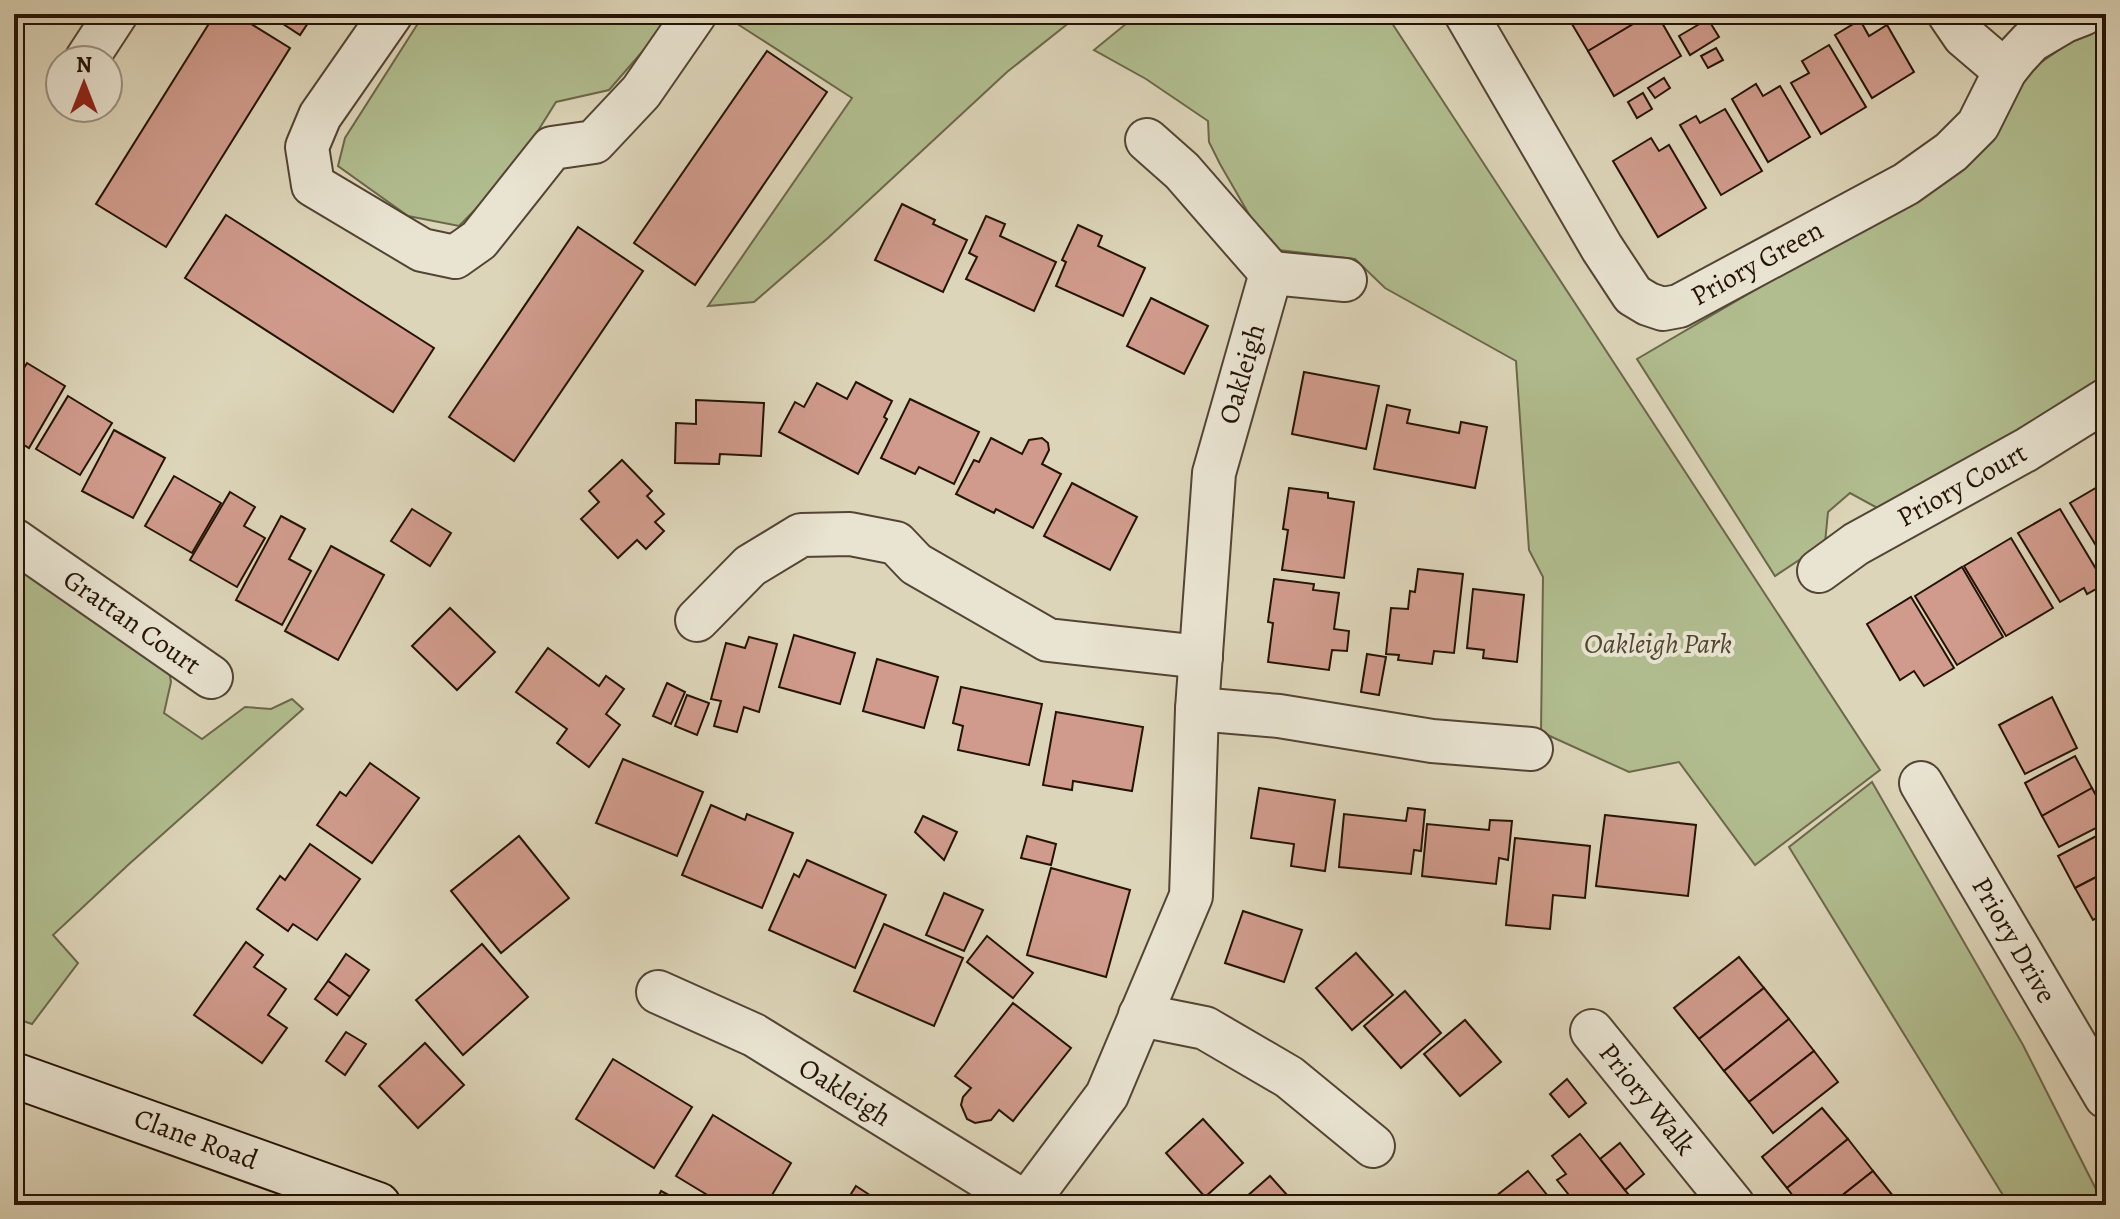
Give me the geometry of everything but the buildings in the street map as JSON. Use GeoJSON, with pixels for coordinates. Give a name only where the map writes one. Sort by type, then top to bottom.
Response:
{"type":"FeatureCollection","features":[{"type":"Feature","properties":{"kind":"main road","name":"Clane Road"},"geometry":{"type":"LineString","coordinates":[[14,1075],[378,1205]]}},
{"type":"Feature","properties":{"kind":"street"},"geometry":{"type":"LineString","coordinates":[[96,44],[116,14]]}},
{"type":"Feature","properties":{"kind":"street"},"geometry":{"type":"LineString","coordinates":[[391,14],[320,116],[307,147],[313,185],[422,250],[455,257],[479,240],[552,148],[594,142],[641,92],[695,14]]}},
{"type":"Feature","properties":{"kind":"street","name":"Priory Green"},"geometry":{"type":"LineString","coordinates":[[1466,14],[1602,248],[1633,295],[1663,309],[1679,306],[1906,184],[1951,152],[1978,125],[2005,71],[2031,41],[2083,14]]}},
{"type":"Feature","properties":{"kind":"street"},"geometry":{"type":"LineString","coordinates":[[1949,14],[1964,36],[2005,71]]}},
{"type":"Feature","properties":{"kind":"street"},"geometry":{"type":"LineString","coordinates":[[1147,140],[1182,171],[1271,273],[1345,280]]}},
{"type":"Feature","properties":{"kind":"street","name":"Oakleigh"},"geometry":{"type":"LineString","coordinates":[[658,992],[754,1035],[1026,1204],[1107,1095],[1191,896],[1197,709],[1214,473],[1271,273]]}},
{"type":"Feature","properties":{"kind":"street","name":"Priory Court"},"geometry":{"type":"LineString","coordinates":[[1819,571],[1856,544],[2026,450],[2106,400]]}},
{"type":"Feature","properties":{"kind":"street"},"geometry":{"type":"LineString","coordinates":[[697,620],[750,566],[801,535],[850,534],[896,543],[916,564],[1048,640],[1201,657]]}},
{"type":"Feature","properties":{"kind":"street","name":"Grattan Court"},"geometry":{"type":"LineString","coordinates":[[14,540],[211,677]]}},
{"type":"Feature","properties":{"kind":"street"},"geometry":{"type":"LineString","coordinates":[[1197,709],[1279,716],[1432,741],[1531,749]]}},
{"type":"Feature","properties":{"kind":"street","name":"Priory Drive"},"geometry":{"type":"LineString","coordinates":[[1921,783],[2106,1097]]}},
{"type":"Feature","properties":{"kind":"street"},"geometry":{"type":"LineString","coordinates":[[1140,1015],[1205,1028],[1289,1077],[1373,1146]]}},
{"type":"Feature","properties":{"kind":"street","name":"Priory Walk"},"geometry":{"type":"LineString","coordinates":[[1592,1031],[1733,1205]]}},
{"type":"Feature","properties":{"kind":"green space"},"geometry":{"type":"Polygon","coordinates":[[[424,14],[675,14],[609,90],[556,102],[513,171],[459,226],[408,216],[338,166],[345,138],[424,14]]]}},
{"type":"Feature","properties":{"kind":"green space"},"geometry":{"type":"Polygon","coordinates":[[[744,14],[1080,14],[1007,72],[754,302],[708,306],[852,98],[736,23],[744,14]]]}},
{"type":"Feature","properties":{"kind":"green space","name":"Oakleigh Park"},"geometry":{"type":"Polygon","coordinates":[[[1138,14],[1386,14],[1880,770],[1755,865],[1679,762],[1629,772],[1541,732],[1543,577],[1529,550],[1516,361],[1385,288],[1355,259],[1269,249],[1209,142],[1208,121],[1146,79],[1094,50],[1138,14]]]}},
{"type":"Feature","properties":{"kind":"green space"},"geometry":{"type":"Polygon","coordinates":[[[2106,24],[2106,381],[1881,510],[1850,493],[1828,512],[1825,543],[1775,576],[1637,359],[1806,260],[2021,76],[2082,34],[2106,24]]]}},
{"type":"Feature","properties":{"kind":"green space"},"geometry":{"type":"Polygon","coordinates":[[[14,560],[169,670],[171,682],[164,713],[202,739],[245,707],[271,709],[292,699],[303,709],[53,935],[78,963],[32,1024],[14,1018],[14,560]]]}},
{"type":"Feature","properties":{"kind":"green space"},"geometry":{"type":"Polygon","coordinates":[[[1872,782],[2023,1045],[2104,1205],[2009,1205],[1789,847],[1872,782]]]}}]}
